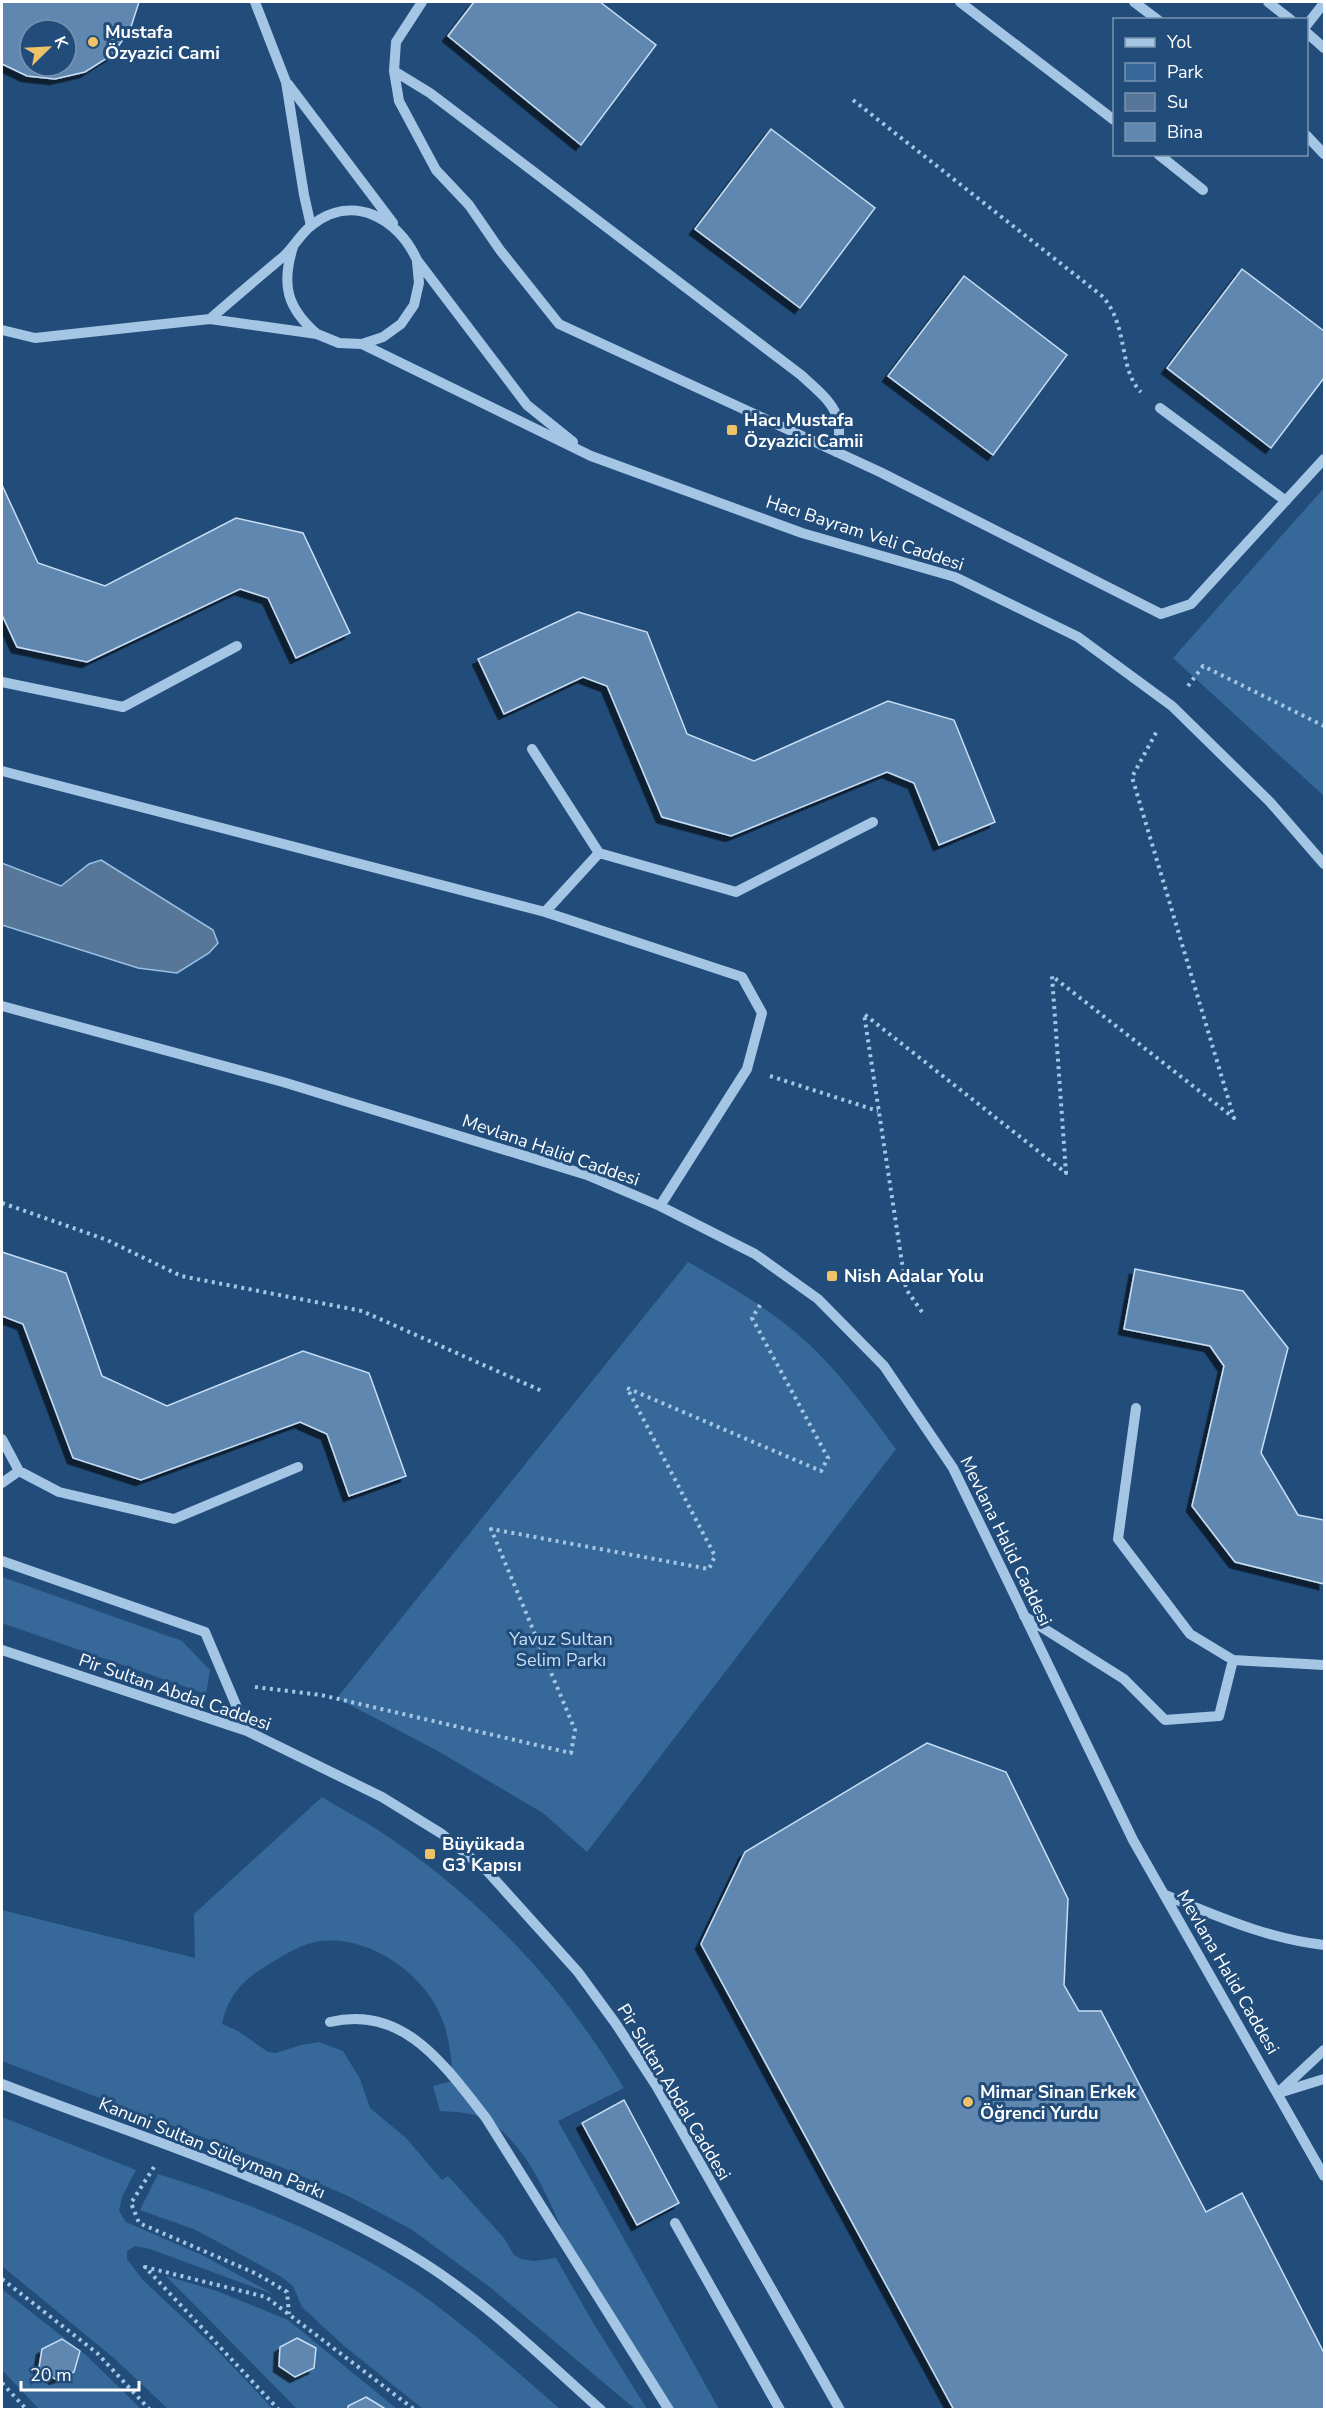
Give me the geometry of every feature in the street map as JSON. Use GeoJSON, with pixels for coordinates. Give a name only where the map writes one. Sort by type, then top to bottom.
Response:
{"type":"FeatureCollection","features":[{"type":"Feature","properties":{"kind":"street"},"geometry":{"type":"LineString","coordinates":[[255,2],[286,82],[311,225]]}},
{"type":"Feature","properties":{"kind":"street"},"geometry":{"type":"LineString","coordinates":[[422,2],[396,42],[394,71],[399,101],[436,170],[469,205],[500,250],[559,324],[836,452],[1161,614],[1191,604],[1324,459]]}},
{"type":"Feature","properties":{"kind":"street"},"geometry":{"type":"LineString","coordinates":[[960,2],[1113,119]]}},
{"type":"Feature","properties":{"kind":"street"},"geometry":{"type":"LineString","coordinates":[[1134,2],[1155,18]]}},
{"type":"Feature","properties":{"kind":"street"},"geometry":{"type":"LineString","coordinates":[[1268,2],[1288,18]]}},
{"type":"Feature","properties":{"kind":"street"},"geometry":{"type":"LineString","coordinates":[[1308,23],[1324,3]]}},
{"type":"Feature","properties":{"kind":"street"},"geometry":{"type":"LineString","coordinates":[[1308,34],[1324,48]]}},
{"type":"Feature","properties":{"kind":"street"},"geometry":{"type":"LineString","coordinates":[[394,71],[429,93],[801,375],[827,399],[839,419],[841,433],[836,452]]}},
{"type":"Feature","properties":{"kind":"street"},"geometry":{"type":"LineString","coordinates":[[286,82],[409,243],[417,260],[526,405],[591,456]]}},
{"type":"Feature","properties":{"kind":"street"},"geometry":{"type":"LineString","coordinates":[[1308,137],[1324,153]]}},
{"type":"Feature","properties":{"kind":"street"},"geometry":{"type":"LineString","coordinates":[[1160,156],[1203,190]]}},
{"type":"Feature","properties":{"kind":"street"},"geometry":{"type":"LineString","coordinates":[[210,319],[294,247],[311,225],[331,215],[354,211],[376,216],[396,227]]}},
{"type":"Feature","properties":{"kind":"street"},"geometry":{"type":"LineString","coordinates":[[294,247],[287,276],[292,305],[303,321],[317,334]]}},
{"type":"Feature","properties":{"kind":"street"},"geometry":{"type":"LineString","coordinates":[[2,330],[35,338],[210,319],[317,334],[339,343],[362,344],[384,337],[401,324],[414,305],[419,283],[417,260]]}},
{"type":"Feature","properties":{"kind":"street"},"geometry":{"type":"LineString","coordinates":[[362,344],[591,456]]}},
{"type":"Feature","properties":{"kind":"street"},"geometry":{"type":"LineString","coordinates":[[1160,408],[1286,501]]}},
{"type":"Feature","properties":{"kind":"street","name":"Hacı Bayram Veli Caddesi"},"geometry":{"type":"LineString","coordinates":[[591,456],[802,533],[955,577],[1078,637],[1173,706],[1270,802],[1324,864]]}},
{"type":"Feature","properties":{"kind":"street"},"geometry":{"type":"LineString","coordinates":[[2,682],[123,707],[237,645]]}},
{"type":"Feature","properties":{"kind":"street"},"geometry":{"type":"LineString","coordinates":[[532,749],[599,853],[736,892],[873,822]]}},
{"type":"Feature","properties":{"kind":"street"},"geometry":{"type":"LineString","coordinates":[[2,771],[545,912],[742,977],[762,1013],[747,1069],[660,1206]]}},
{"type":"Feature","properties":{"kind":"street"},"geometry":{"type":"LineString","coordinates":[[545,912],[599,853]]}},
{"type":"Feature","properties":{"kind":"street","name":"Mevlana Halid Caddesi"},"geometry":{"type":"LineString","coordinates":[[2,1006],[283,1082],[587,1175],[660,1206],[755,1254],[818,1299],[884,1366],[953,1468],[1133,1840],[1279,2092],[1324,2176]]}},
{"type":"Feature","properties":{"kind":"street"},"geometry":{"type":"LineString","coordinates":[[1136,1407],[1118,1539],[1190,1634],[1233,1660],[1324,1665]]}},
{"type":"Feature","properties":{"kind":"street"},"geometry":{"type":"LineString","coordinates":[[2,1438],[19,1471],[59,1492],[174,1519],[298,1467]]}},
{"type":"Feature","properties":{"kind":"street"},"geometry":{"type":"LineString","coordinates":[[2,1483],[19,1471]]}},
{"type":"Feature","properties":{"kind":"street"},"geometry":{"type":"LineString","coordinates":[[2,1561],[205,1632],[247,1731]]}},
{"type":"Feature","properties":{"kind":"street"},"geometry":{"type":"LineString","coordinates":[[1024,1616],[1124,1679],[1165,1720],[1219,1716],[1233,1660]]}},
{"type":"Feature","properties":{"kind":"street","name":"Pir Sultan Abdal Caddesi"},"geometry":{"type":"LineString","coordinates":[[2,1650],[247,1731],[382,1797],[442,1834],[488,1872],[535,1922],[591,1989],[657,2087],[840,2409]]}},
{"type":"Feature","properties":{"kind":"street"},"geometry":{"type":"LineString","coordinates":[[1165,1895],[1244,1927],[1295,1942],[1324,1945]]}},
{"type":"Feature","properties":{"kind":"street"},"geometry":{"type":"LineString","coordinates":[[330,2022],[362,2018],[395,2026],[423,2046],[456,2080],[492,2128],[669,2409]]}},
{"type":"Feature","properties":{"kind":"street"},"geometry":{"type":"LineString","coordinates":[[1279,2092],[1324,2050]]}},
{"type":"Feature","properties":{"kind":"street"},"geometry":{"type":"LineString","coordinates":[[1279,2092],[1324,2079]]}},
{"type":"Feature","properties":{"kind":"street","name":"Kanuni Sultan Süleyman Parkı"},"geometry":{"type":"LineString","coordinates":[[2,2084],[269,2185],[355,2224],[413,2256],[466,2293],[602,2409]]}},
{"type":"Feature","properties":{"kind":"street"},"geometry":{"type":"LineString","coordinates":[[675,2223],[780,2409]]}},
{"type":"Feature","properties":{"kind":"path"},"geometry":{"type":"LineString","coordinates":[[853,100],[1102,296],[1109,304],[1121,330],[1135,386],[1160,408]]}},
{"type":"Feature","properties":{"kind":"path"},"geometry":{"type":"LineString","coordinates":[[922,1312],[906,1289],[864,1014],[1066,1173],[1052,976],[1234,1118],[1132,777],[1173,706],[1203,666],[1324,726]]}},
{"type":"Feature","properties":{"kind":"path"},"geometry":{"type":"LineString","coordinates":[[747,1069],[878,1111]]}},
{"type":"Feature","properties":{"kind":"path"},"geometry":{"type":"LineString","coordinates":[[2,1203],[106,1240],[181,1276],[362,1311],[542,1390]]}},
{"type":"Feature","properties":{"kind":"path"},"geometry":{"type":"LineString","coordinates":[[227,1683],[321,1695],[570,1753],[575,1730],[491,1529],[709,1569],[715,1556],[627,1388],[820,1471],[828,1458],[752,1318],[760,1305]]}},
{"type":"Feature","properties":{"kind":"path"},"geometry":{"type":"LineString","coordinates":[[167,2146],[131,2203],[139,2223],[257,2274],[287,2292],[289,2314]]}},
{"type":"Feature","properties":{"kind":"path"},"geometry":{"type":"LineString","coordinates":[[279,2409],[145,2267],[267,2298],[415,2409]]}},
{"type":"Feature","properties":{"kind":"path"},"geometry":{"type":"LineString","coordinates":[[2,2279],[98,2353],[150,2409]]}},
{"type":"Feature","properties":{"kind":"path"},"geometry":{"type":"LineString","coordinates":[[2,2383],[27,2409]]}},
{"type":"Feature","properties":{"kind":"green space"},"geometry":{"type":"Polygon","coordinates":[[[1324,488],[1324,796],[1173,658],[1324,488]]]}},
{"type":"Feature","properties":{"kind":"green space","name":"Yavuz Sultan Selim Parkı"},"geometry":{"type":"Polygon","coordinates":[[[688,1262],[753,1301],[804,1340],[846,1384],[896,1449],[587,1852],[543,1813],[436,1750],[337,1698],[688,1262]]]}},
{"type":"Feature","properties":{"kind":"green space"},"geometry":{"type":"Polygon","coordinates":[[[2,1577],[182,1641],[210,1670],[206,1694],[2,1623],[2,1577]]]}},
{"type":"Feature","properties":{"kind":"green space"},"geometry":{"type":"Polygon","coordinates":[[[322,1797],[391,1838],[466,1897],[525,1954],[577,2018],[601,2052],[624,2088],[558,2121],[719,2409],[674,2409],[585,2275],[526,2158],[496,2126],[483,2118],[470,2114],[440,2111],[433,2086],[453,2081],[445,2027],[438,2009],[427,1992],[397,1963],[379,1953],[360,1945],[340,1941],[321,1941],[301,1946],[246,1981],[233,1995],[222,2024],[238,2031],[268,2052],[276,2053],[319,2042],[343,2051],[360,2079],[370,2108],[406,2138],[442,2180],[448,2176],[504,2238],[514,2255],[521,2259],[534,2261],[556,2258],[647,2409],[635,2409],[491,2288],[411,2229],[348,2196],[276,2165],[2,2061],[2,1910],[195,1958],[194,1914],[322,1797]]]}},
{"type":"Feature","properties":{"kind":"green space"},"geometry":{"type":"Polygon","coordinates":[[[2,2117],[136,2170],[122,2197],[119,2211],[126,2222],[204,2256],[275,2295],[150,2249],[135,2246],[127,2251],[127,2259],[142,2279],[215,2348],[273,2409],[168,2409],[115,2359],[2,2266],[2,2117]]]}},
{"type":"Feature","properties":{"kind":"green space"},"geometry":{"type":"Polygon","coordinates":[[[158,2174],[257,2208],[352,2252],[383,2270],[451,2316],[560,2409],[423,2409],[343,2345],[302,2307],[293,2286],[280,2276],[196,2230],[140,2210],[158,2174]]]}},
{"type":"Feature","properties":{"kind":"green space"},"geometry":{"type":"Polygon","coordinates":[[[166,2276],[217,2291],[288,2320],[397,2409],[297,2409],[166,2276]]]}},
{"type":"Feature","properties":{"kind":"green space"},"geometry":{"type":"Polygon","coordinates":[[[2,2289],[87,2356],[141,2409],[39,2409],[2,2370],[2,2289]]]}},
{"type":"Feature","properties":{"kind":"water"},"geometry":{"type":"Polygon","coordinates":[[[101,860],[213,930],[218,943],[209,953],[177,973],[138,968],[2,925],[2,863],[61,886],[89,864],[101,860]]]}},
{"type":"Feature","properties":{"kind":"building","name":"Mustafa Özyazici Cami"},"geometry":{"type":"Polygon","coordinates":[[[2,2],[139,2],[130,30],[112,55],[85,72],[78,74],[78,18],[18,18],[18,72],[2,64],[2,2]]]}},
{"type":"Feature","properties":{"kind":"building"},"geometry":{"type":"Polygon","coordinates":[[[474,2],[600,2],[656,45],[581,145],[448,36],[474,2]]]}},
{"type":"Feature","properties":{"kind":"building"},"geometry":{"type":"Polygon","coordinates":[[[771,129],[875,208],[800,308],[695,229],[771,129]]]}},
{"type":"Feature","properties":{"kind":"building"},"geometry":{"type":"Polygon","coordinates":[[[1242,269],[1324,331],[1324,378],[1271,448],[1167,368],[1242,269]]]}},
{"type":"Feature","properties":{"kind":"building"},"geometry":{"type":"Polygon","coordinates":[[[964,276],[1067,355],[993,455],[888,376],[964,276]]]}},
{"type":"Feature","properties":{"kind":"building"},"geometry":{"type":"Polygon","coordinates":[[[2,485],[38,563],[105,586],[236,518],[303,533],[350,633],[296,658],[268,598],[240,589],[87,662],[17,647],[2,615],[2,485]]]}},
{"type":"Feature","properties":{"kind":"building"},"geometry":{"type":"Polygon","coordinates":[[[578,612],[647,632],[687,734],[754,761],[888,701],[954,720],[995,822],[939,845],[914,783],[887,772],[731,836],[662,817],[607,686],[583,677],[504,714],[478,659],[578,612]]]}},
{"type":"Feature","properties":{"kind":"building"},"geometry":{"type":"Polygon","coordinates":[[[2,1252],[66,1273],[102,1376],[167,1406],[303,1351],[369,1373],[406,1476],[349,1496],[327,1434],[300,1422],[141,1480],[73,1458],[23,1324],[2,1316],[2,1252]]]}},
{"type":"Feature","properties":{"kind":"building"},"geometry":{"type":"Polygon","coordinates":[[[1135,1269],[1243,1291],[1288,1348],[1261,1453],[1298,1515],[1324,1520],[1324,1584],[1235,1562],[1192,1506],[1224,1366],[1210,1346],[1124,1329],[1135,1269]]]}},
{"type":"Feature","properties":{"kind":"building","name":"Mimar Sinan Erkek Öğrenci Yurdu"},"geometry":{"type":"Polygon","coordinates":[[[927,1743],[1006,1772],[1068,1899],[1064,1985],[1079,2011],[1101,2011],[1206,2212],[1242,2193],[1324,2353],[1324,2410],[954,2410],[701,1944],[745,1852],[927,1743]]]}},
{"type":"Feature","properties":{"kind":"building"},"geometry":{"type":"Polygon","coordinates":[[[624,2100],[679,2203],[637,2225],[582,2123],[624,2100]]]}},
{"type":"Feature","properties":{"kind":"building"},"geometry":{"type":"Polygon","coordinates":[[[297,2338],[316,2348],[314,2368],[295,2377],[279,2366],[280,2347],[297,2338]]]}},
{"type":"Feature","properties":{"kind":"building"},"geometry":{"type":"Polygon","coordinates":[[[62,2339],[80,2351],[74,2372],[55,2379],[39,2368],[42,2349],[62,2339]]]}},
{"type":"Feature","properties":{"kind":"building"},"geometry":{"type":"Polygon","coordinates":[[[366,2397],[384,2410],[348,2410],[348,2406],[366,2397]]]}},
{"type":"Feature","properties":{"kind":"place","name":"Mustafa Özyazici Cami"},"geometry":{"type":"Point","coordinates":[93,42]}},
{"type":"Feature","properties":{"kind":"place","name":"Hacı Mustafa Özyazici Camii"},"geometry":{"type":"Point","coordinates":[732,430]}},
{"type":"Feature","properties":{"kind":"place","name":"Nish Adalar Yolu"},"geometry":{"type":"Point","coordinates":[832,1276]}},
{"type":"Feature","properties":{"kind":"place","name":"Büyükada G3 Kapısı"},"geometry":{"type":"Point","coordinates":[430,1854]}},
{"type":"Feature","properties":{"kind":"place","name":"Mimar Sinan Erkek Öğrenci Yurdu"},"geometry":{"type":"Point","coordinates":[968,2102]}}]}
